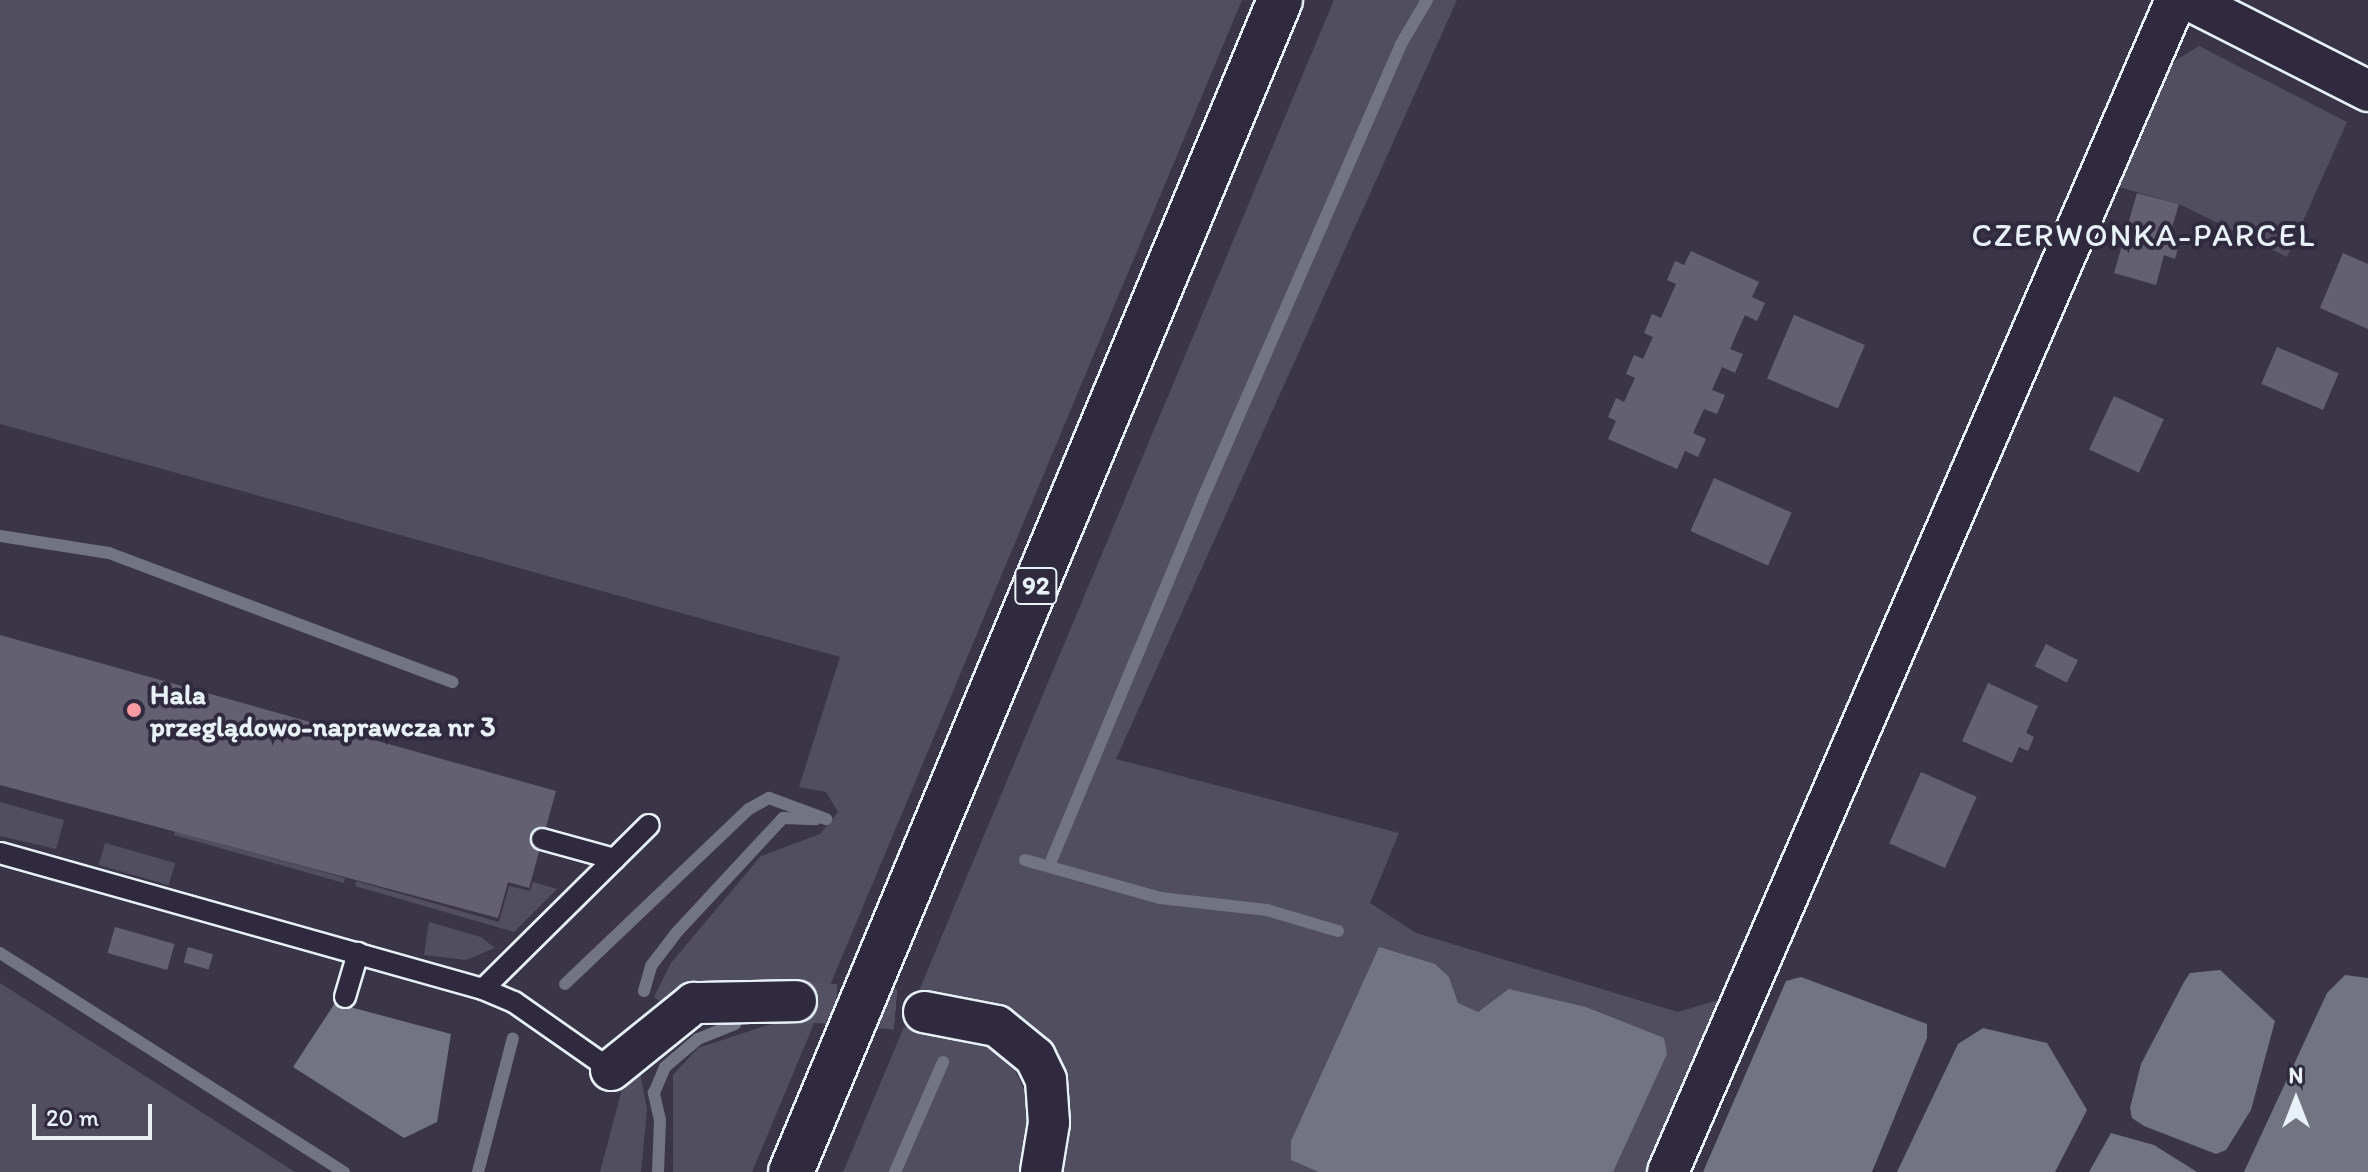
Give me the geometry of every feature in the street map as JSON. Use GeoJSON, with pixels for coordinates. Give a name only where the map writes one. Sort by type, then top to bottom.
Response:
{"type":"FeatureCollection","features":[{"type":"Feature","properties":{"kind":"main road","name":"92"},"geometry":{"type":"LineString","coordinates":[[791,1172],[1280,0]]}},
{"type":"Feature","properties":{"kind":"street"},"geometry":{"type":"LineString","coordinates":[[1668,1172],[2176,0]]}},
{"type":"Feature","properties":{"kind":"street"},"geometry":{"type":"LineString","coordinates":[[2189,0],[2368,91]]}},
{"type":"Feature","properties":{"kind":"street"},"geometry":{"type":"LineString","coordinates":[[611,1070],[694,1003],[796,1001]]}},
{"type":"Feature","properties":{"kind":"street"},"geometry":{"type":"LineString","coordinates":[[924,1012],[997,1026],[1035,1057],[1046,1080],[1049,1123],[1041,1172]]}},
{"type":"Feature","properties":{"kind":"lane"},"geometry":{"type":"LineString","coordinates":[[483,989],[649,825]]}},
{"type":"Feature","properties":{"kind":"lane"},"geometry":{"type":"LineString","coordinates":[[542,839],[614,859]]}},
{"type":"Feature","properties":{"kind":"lane"},"geometry":{"type":"LineString","coordinates":[[0,853],[483,989],[514,1002],[611,1070]]}},
{"type":"Feature","properties":{"kind":"lane"},"geometry":{"type":"LineString","coordinates":[[345,997],[358,953]]}},
{"type":"Feature","properties":{"kind":"shaded area"},"geometry":{"type":"Polygon","coordinates":[[[0,0],[1242,0],[752,1172],[673,1172],[673,1075],[698,1048],[792,1017],[786,983],[706,981],[664,1005],[654,997],[671,963],[761,856],[820,834],[838,812],[826,792],[799,787],[840,657],[0,424],[0,0]]]}},
{"type":"Feature","properties":{"kind":"shaded area"},"geometry":{"type":"Polygon","coordinates":[[[1334,0],[1457,0],[1116,759],[1399,833],[1370,903],[1416,933],[1678,1012],[1725,998],[1651,1172],[1058,1172],[1066,1160],[1069,1082],[1047,1039],[1013,1015],[918,993],[1334,0]]]}},
{"type":"Feature","properties":{"kind":"shaded area"},"geometry":{"type":"Polygon","coordinates":[[[2199,46],[2347,122],[2287,257],[2179,204],[2112,185],[2152,96],[2176,60],[2199,46]]]}},
{"type":"Feature","properties":{"kind":"shaded area"},"geometry":{"type":"Polygon","coordinates":[[[0,802],[64,820],[56,849],[0,836],[0,802]]]}},
{"type":"Feature","properties":{"kind":"shaded area"},"geometry":{"type":"Polygon","coordinates":[[[175,831],[345,878],[344,883],[174,835],[175,831]]]}},
{"type":"Feature","properties":{"kind":"shaded area"},"geometry":{"type":"Polygon","coordinates":[[[105,843],[175,863],[169,885],[99,865],[105,843]]]}},
{"type":"Feature","properties":{"kind":"shaded area"},"geometry":{"type":"Polygon","coordinates":[[[356,881],[499,922],[509,886],[530,891],[533,882],[557,889],[514,932],[355,886],[356,881]]]}},
{"type":"Feature","properties":{"kind":"shaded area"},"geometry":{"type":"Polygon","coordinates":[[[429,922],[481,937],[495,948],[466,960],[424,955],[429,922]]]}},
{"type":"Feature","properties":{"kind":"shaded area"},"geometry":{"type":"Polygon","coordinates":[[[0,983],[89,1040],[295,1172],[0,1172],[0,983]]]}},
{"type":"Feature","properties":{"kind":"shaded area"},"geometry":{"type":"Polygon","coordinates":[[[904,1027],[985,1040],[1012,1064],[1031,1104],[1036,1135],[1024,1172],[843,1172],[904,1027]]]}},
{"type":"Feature","properties":{"kind":"shaded area"},"geometry":{"type":"Polygon","coordinates":[[[639,1067],[647,1109],[641,1172],[600,1172],[626,1074],[639,1067]]]}},
{"type":"Feature","properties":{"kind":"water"},"geometry":{"type":"Polygon","coordinates":[[[1379,947],[1435,964],[1449,977],[1458,1003],[1478,1012],[1509,989],[1586,1007],[1664,1038],[1667,1054],[1613,1172],[1319,1172],[1291,1160],[1291,1141],[1379,947]]]}},
{"type":"Feature","properties":{"kind":"water"},"geometry":{"type":"Polygon","coordinates":[[[2220,970],[2275,1021],[2251,1110],[2226,1150],[2216,1154],[2144,1126],[2132,1118],[2130,1108],[2141,1064],[2184,982],[2190,973],[2220,970]]]}},
{"type":"Feature","properties":{"kind":"water"},"geometry":{"type":"Polygon","coordinates":[[[2345,975],[2368,978],[2368,1172],[2244,1172],[2327,993],[2345,975]]]}},
{"type":"Feature","properties":{"kind":"water"},"geometry":{"type":"Polygon","coordinates":[[[1801,977],[1927,1024],[1927,1038],[1872,1172],[1703,1172],[1786,981],[1801,977]]]}},
{"type":"Feature","properties":{"kind":"water"},"geometry":{"type":"Polygon","coordinates":[[[335,1003],[451,1034],[437,1122],[404,1138],[293,1067],[335,1003]]]}},
{"type":"Feature","properties":{"kind":"water"},"geometry":{"type":"Polygon","coordinates":[[[1983,1028],[2047,1043],[2087,1110],[2055,1172],[1897,1172],[1958,1044],[1983,1028]]]}},
{"type":"Feature","properties":{"kind":"water"},"geometry":{"type":"Polygon","coordinates":[[[2111,1133],[2154,1145],[2197,1172],[2089,1172],[2111,1133]]]}},
{"type":"Feature","properties":{"kind":"building"},"geometry":{"type":"Polygon","coordinates":[[[2137,193],[2179,204],[2169,237],[2180,240],[2175,259],[2164,255],[2156,285],[2114,273],[2137,193]]]}},
{"type":"Feature","properties":{"kind":"building"},"geometry":{"type":"Polygon","coordinates":[[[1691,251],[1759,282],[1752,297],[1765,303],[1757,321],[1745,315],[1730,349],[1743,354],[1735,373],[1722,367],[1712,390],[1725,395],[1717,414],[1704,409],[1693,433],[1706,439],[1698,457],[1685,451],[1677,469],[1608,439],[1616,421],[1608,417],[1616,398],[1624,402],[1635,378],[1626,374],[1634,355],[1643,359],[1653,337],[1644,333],[1652,314],[1661,318],[1676,284],[1667,280],[1675,261],[1684,265],[1691,251]]]}},
{"type":"Feature","properties":{"kind":"building"},"geometry":{"type":"Polygon","coordinates":[[[2343,253],[2368,264],[2368,329],[2320,308],[2343,253]]]}},
{"type":"Feature","properties":{"kind":"building"},"geometry":{"type":"Polygon","coordinates":[[[1794,315],[1865,345],[1838,409],[1767,379],[1794,315]]]}},
{"type":"Feature","properties":{"kind":"building"},"geometry":{"type":"Polygon","coordinates":[[[2277,347],[2339,373],[2323,410],[2261,384],[2277,347]]]}},
{"type":"Feature","properties":{"kind":"building"},"geometry":{"type":"Polygon","coordinates":[[[2114,396],[2164,419],[2139,473],[2089,449],[2114,396]]]}},
{"type":"Feature","properties":{"kind":"building"},"geometry":{"type":"Polygon","coordinates":[[[1714,478],[1792,513],[1768,566],[1690,531],[1714,478]]]}},
{"type":"Feature","properties":{"kind":"building","name":"Hala przeglądowo-naprawcza nr 3"},"geometry":{"type":"Polygon","coordinates":[[[0,635],[556,791],[529,888],[508,882],[498,918],[0,785],[0,635]]]}},
{"type":"Feature","properties":{"kind":"building"},"geometry":{"type":"Polygon","coordinates":[[[2046,644],[2078,660],[2067,683],[2035,666],[2046,644]]]}},
{"type":"Feature","properties":{"kind":"building"},"geometry":{"type":"Polygon","coordinates":[[[1988,683],[2038,706],[2026,733],[2034,737],[2028,751],[2019,747],[2012,763],[1962,741],[1988,683]]]}},
{"type":"Feature","properties":{"kind":"building"},"geometry":{"type":"Polygon","coordinates":[[[1921,772],[1977,797],[1945,868],[1889,843],[1921,772]]]}},
{"type":"Feature","properties":{"kind":"building"},"geometry":{"type":"Polygon","coordinates":[[[115,927],[175,944],[167,970],[108,953],[115,927]]]}},
{"type":"Feature","properties":{"kind":"building"},"geometry":{"type":"Polygon","coordinates":[[[188,947],[213,954],[209,970],[184,962],[188,947]]]}},
{"type":"Feature","properties":{"kind":"waterway"},"geometry":{"type":"LineString","coordinates":[[1049,866],[1202,500],[1401,44],[1427,0]]}},
{"type":"Feature","properties":{"kind":"waterway"},"geometry":{"type":"LineString","coordinates":[[0,536],[109,553],[453,682]]}},
{"type":"Feature","properties":{"kind":"waterway"},"geometry":{"type":"LineString","coordinates":[[565,984],[749,809],[769,798],[826,819]]}},
{"type":"Feature","properties":{"kind":"waterway"},"geometry":{"type":"LineString","coordinates":[[644,991],[651,966],[677,932],[783,818],[816,819]]}},
{"type":"Feature","properties":{"kind":"waterway"},"geometry":{"type":"LineString","coordinates":[[1025,860],[1160,898],[1267,910],[1338,931]]}},
{"type":"Feature","properties":{"kind":"waterway"},"geometry":{"type":"LineString","coordinates":[[0,953],[344,1172]]}},
{"type":"Feature","properties":{"kind":"waterway"},"geometry":{"type":"LineString","coordinates":[[658,1172],[660,1120],[654,1093],[665,1067],[698,1039],[735,1024]]}},
{"type":"Feature","properties":{"kind":"waterway"},"geometry":{"type":"LineString","coordinates":[[478,1172],[513,1038]]}},
{"type":"Feature","properties":{"kind":"waterway"},"geometry":{"type":"LineString","coordinates":[[895,1172],[943,1062]]}},
{"type":"Feature","properties":{"kind":"tunnel"},"geometry":{"type":"LineString","coordinates":[[796,1001],[924,1012]]}},
{"type":"Feature","properties":{"kind":"place","name":"Hala przeglądowo-naprawcza nr 3"},"geometry":{"type":"Point","coordinates":[134,710]}},
{"type":"Feature","properties":{"kind":"district","name":"CZERWONKA-PARCEL"},"geometry":{"type":"Point","coordinates":[2144,235]}}]}
